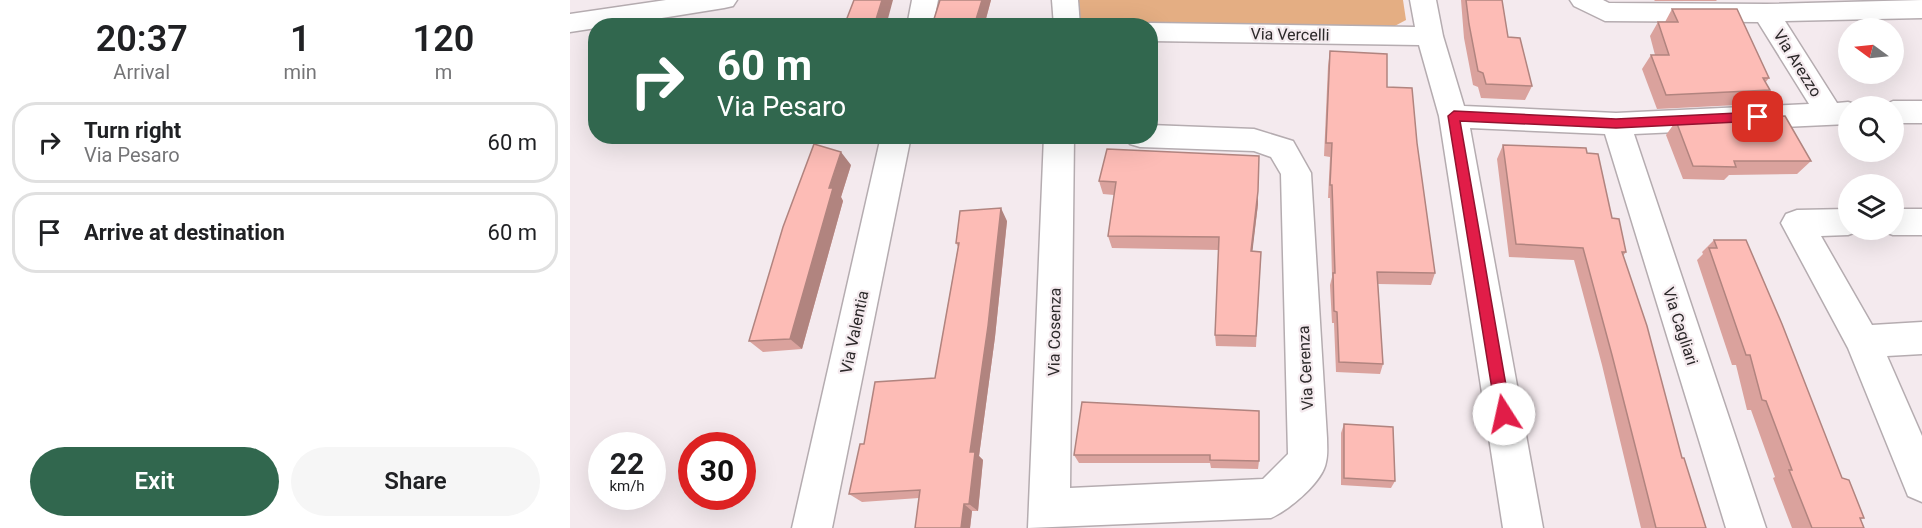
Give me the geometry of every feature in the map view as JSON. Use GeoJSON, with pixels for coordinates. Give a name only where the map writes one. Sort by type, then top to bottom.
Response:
{"type":"FeatureCollection","features":[{"type":"Feature","properties":{"kind":"street"},"geometry":{"type":"LineString","coordinates":[[603,18],[724,0]]}},
{"type":"Feature","properties":{"kind":"street"},"geometry":{"type":"LineString","coordinates":[[922,18],[925,0]]}},
{"type":"Feature","properties":{"kind":"street"},"geometry":{"type":"LineString","coordinates":[[1065,0],[1066,18]]}},
{"type":"Feature","properties":{"kind":"street"},"geometry":{"type":"LineString","coordinates":[[1423,0],[1430,36],[1454,116],[1523,528]]}},
{"type":"Feature","properties":{"kind":"street","name":"Via Arezzo"},"geometry":{"type":"LineString","coordinates":[[1583,0],[1605,12],[1766,14],[1922,9]]}},
{"type":"Feature","properties":{"kind":"street","name":"Via Arezzo"},"geometry":{"type":"LineString","coordinates":[[1766,14],[1838,113]]}},
{"type":"Feature","properties":{"kind":"street"},"geometry":{"type":"LineString","coordinates":[[570,23],[588,20]]}},
{"type":"Feature","properties":{"kind":"street","name":"Via Vercelli"},"geometry":{"type":"LineString","coordinates":[[1158,32],[1430,36]]}},
{"type":"Feature","properties":{"kind":"street"},"geometry":{"type":"LineString","coordinates":[[1904,112],[1922,112]]}},
{"type":"Feature","properties":{"kind":"street"},"geometry":{"type":"LineString","coordinates":[[1454,116],[1616,124],[1838,113]]}},
{"type":"Feature","properties":{"kind":"street","name":"Via Cagliari"},"geometry":{"type":"LineString","coordinates":[[1616,124],[1746,528]]}},
{"type":"Feature","properties":{"kind":"street","name":"Via Cerenza"},"geometry":{"type":"LineString","coordinates":[[1049,519],[1271,498],[1307,463],[1308,438],[1296,173],[1282,149],[1254,140],[1158,137]]}},
{"type":"Feature","properties":{"kind":"street","name":"Via Valentia"},"geometry":{"type":"LineString","coordinates":[[812,528],[894,144]]}},
{"type":"Feature","properties":{"kind":"street","name":"Via Cosenza"},"geometry":{"type":"LineString","coordinates":[[1049,519],[1059,144]]}},
{"type":"Feature","properties":{"kind":"street"},"geometry":{"type":"LineString","coordinates":[[1838,222],[1797,223],[1863,341],[1921,480]]}},
{"type":"Feature","properties":{"kind":"street"},"geometry":{"type":"LineString","coordinates":[[1904,222],[1922,222]]}},
{"type":"Feature","properties":{"kind":"street"},"geometry":{"type":"LineString","coordinates":[[1863,341],[1922,339]]}},
{"type":"Feature","properties":{"kind":"shaded area"},"geometry":{"type":"Polygon","coordinates":[[[1078,0],[1403,0],[1406,20],[1391,28],[1158,25],[1158,18],[1077,18],[1078,0]]]}},
{"type":"Feature","properties":{"kind":"building"},"geometry":{"type":"Polygon","coordinates":[[[854,0],[882,0],[876,18],[847,18],[854,0]]]}},
{"type":"Feature","properties":{"kind":"building"},"geometry":{"type":"Polygon","coordinates":[[[940,0],[982,0],[976,18],[934,18],[940,0]]]}},
{"type":"Feature","properties":{"kind":"building"},"geometry":{"type":"Polygon","coordinates":[[[1466,0],[1502,0],[1508,37],[1520,38],[1532,86],[1486,84],[1483,73],[1478,71],[1466,0]]]}},
{"type":"Feature","properties":{"kind":"building"},"geometry":{"type":"Polygon","coordinates":[[[1672,9],[1737,9],[1769,78],[1763,78],[1770,90],[1666,95],[1651,55],[1669,55],[1658,22],[1678,22],[1672,9]]]}},
{"type":"Feature","properties":{"kind":"building"},"geometry":{"type":"Polygon","coordinates":[[[1330,51],[1387,54],[1387,87],[1412,88],[1417,143],[1435,273],[1377,272],[1383,364],[1339,362],[1337,312],[1334,311],[1333,273],[1335,273],[1332,185],[1330,185],[1332,143],[1326,143],[1330,51]]]}},
{"type":"Feature","properties":{"kind":"building"},"geometry":{"type":"Polygon","coordinates":[[[1785,116],[1811,161],[1734,161],[1736,167],[1693,166],[1676,121],[1785,116]]]}},
{"type":"Feature","properties":{"kind":"building"},"geometry":{"type":"Polygon","coordinates":[[[814,144],[841,152],[829,188],[833,188],[790,339],[749,341],[783,227],[814,144]]]}},
{"type":"Feature","properties":{"kind":"building"},"geometry":{"type":"Polygon","coordinates":[[[1503,145],[1586,148],[1587,153],[1598,154],[1612,218],[1619,219],[1626,252],[1622,252],[1647,326],[1682,458],[1684,458],[1706,528],[1656,528],[1583,248],[1516,244],[1503,145]]]}},
{"type":"Feature","properties":{"kind":"building"},"geometry":{"type":"Polygon","coordinates":[[[1107,149],[1259,156],[1258,191],[1251,251],[1261,252],[1256,336],[1215,335],[1219,237],[1108,236],[1116,182],[1099,181],[1107,149]]]}},
{"type":"Feature","properties":{"kind":"building"},"geometry":{"type":"Polygon","coordinates":[[[1001,208],[988,326],[970,452],[975,452],[969,504],[964,504],[961,528],[915,528],[920,490],[849,494],[860,444],[864,444],[875,382],[935,378],[959,243],[956,243],[960,211],[1001,208]]]}},
{"type":"Feature","properties":{"kind":"building"},"geometry":{"type":"Polygon","coordinates":[[[1714,240],[1746,240],[1782,324],[1842,478],[1849,480],[1864,518],[1860,518],[1864,528],[1812,528],[1789,470],[1792,470],[1766,401],[1762,400],[1750,355],[1746,355],[1709,248],[1717,248],[1714,240]]]}},
{"type":"Feature","properties":{"kind":"building"},"geometry":{"type":"Polygon","coordinates":[[[1082,402],[1259,411],[1259,461],[1210,460],[1210,455],[1074,455],[1082,402]]]}},
{"type":"Feature","properties":{"kind":"building"},"geometry":{"type":"Polygon","coordinates":[[[1344,424],[1393,427],[1395,481],[1344,478],[1344,424]]]}},
{"type":"Feature","properties":{"kind":"route"},"geometry":{"type":"LineString","coordinates":[[1504,414],[1454,116],[1616,124],[1758,117]]}}]}
